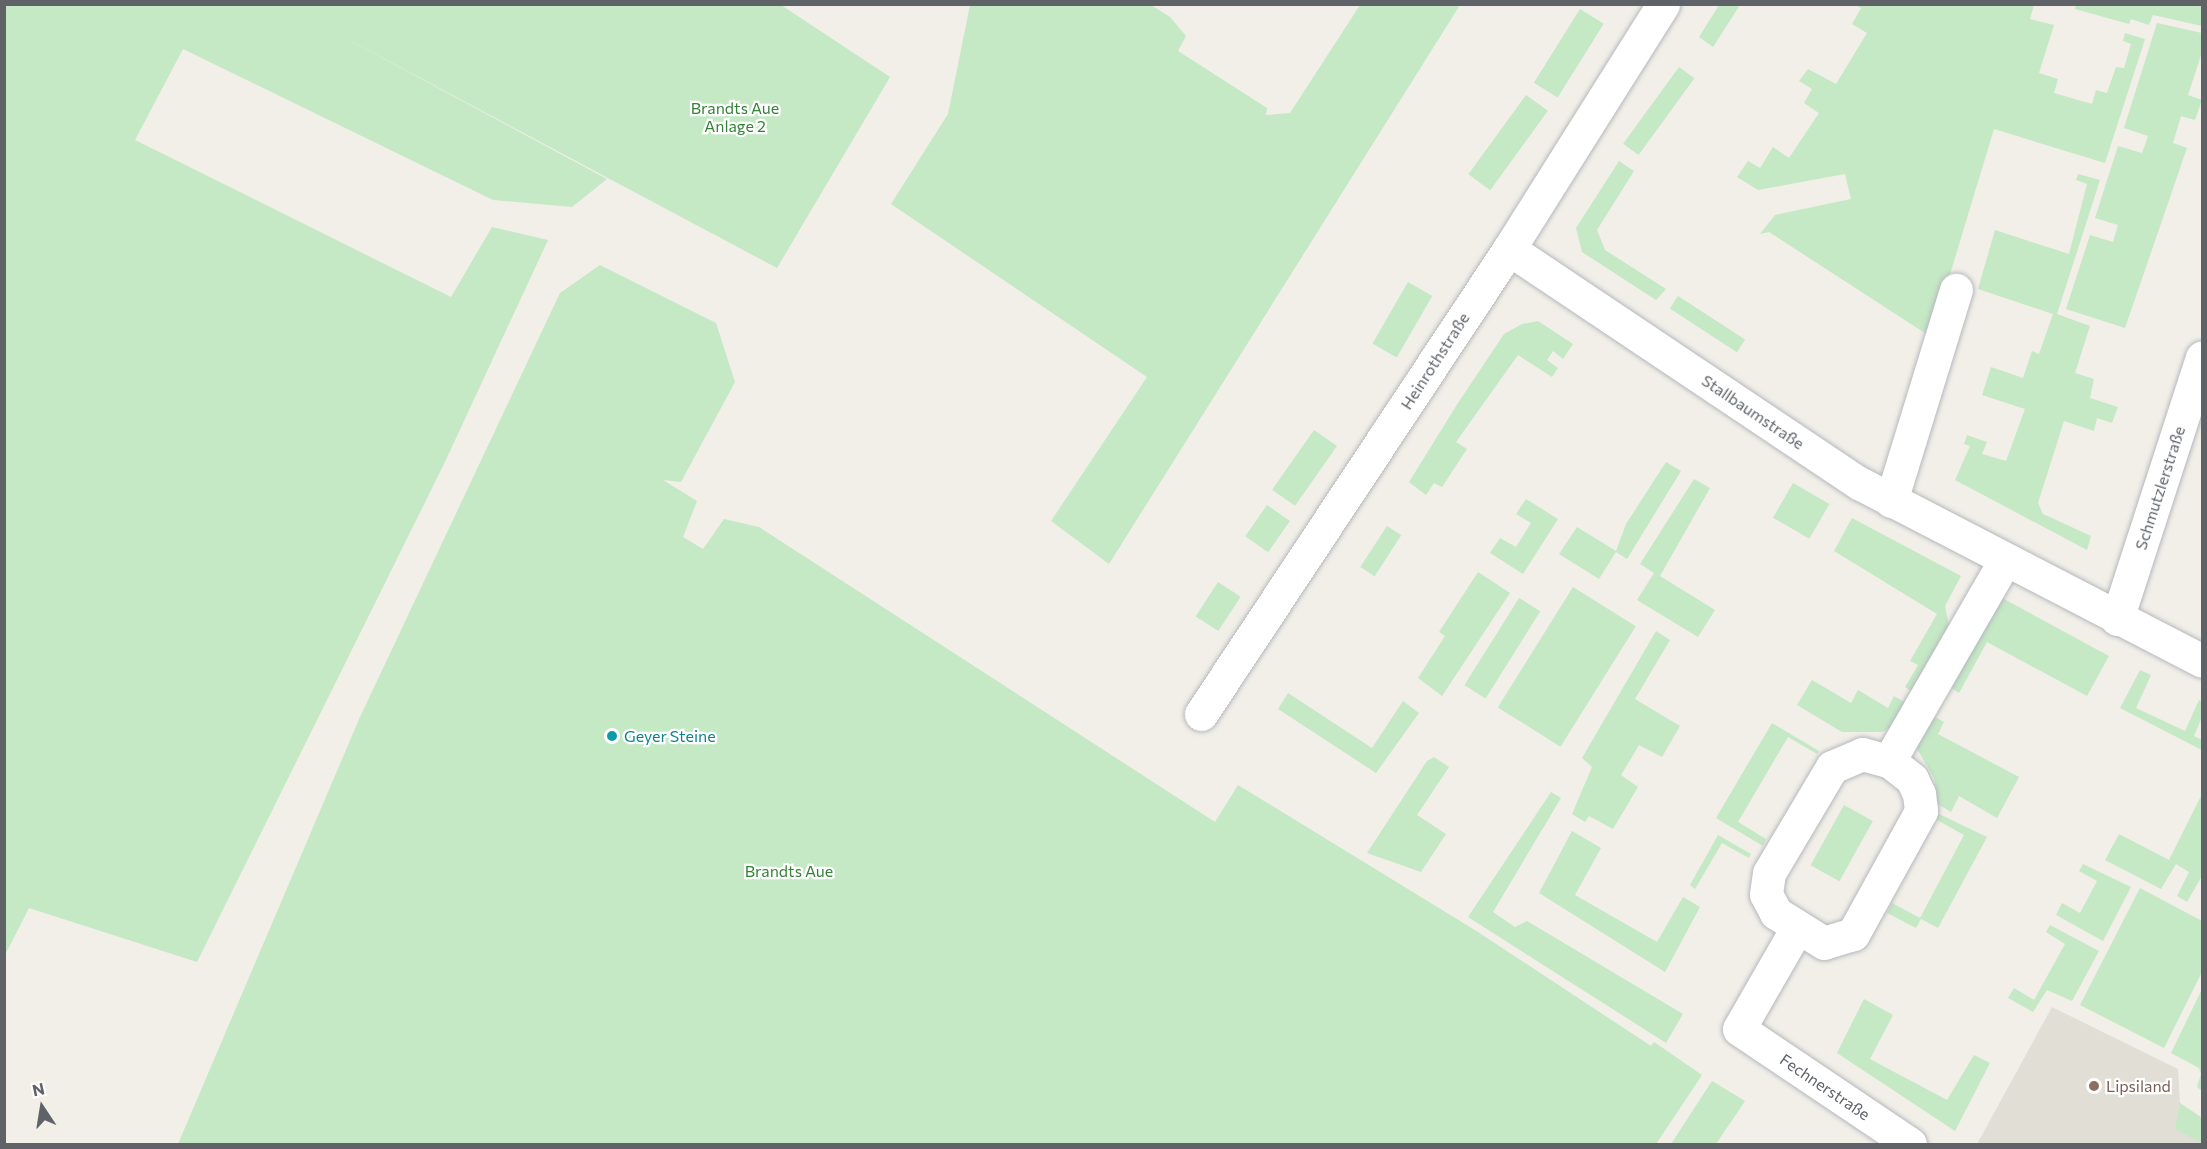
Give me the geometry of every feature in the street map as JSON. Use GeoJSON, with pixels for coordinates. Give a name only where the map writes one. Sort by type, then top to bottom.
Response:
{"type":"FeatureCollection","features":[{"type":"Feature","properties":{"kind":"street","name":"Heinrothstraße"},"geometry":{"type":"LineString","coordinates":[[1201,714],[1509,249],[1663,4]]}},
{"type":"Feature","properties":{"kind":"street","name":"Stallbaumstraße"},"geometry":{"type":"LineString","coordinates":[[1509,249],[1891,501],[2004,562],[2202,661]]}},
{"type":"Feature","properties":{"kind":"street"},"geometry":{"type":"LineString","coordinates":[[1891,501],[1956,290]]}},
{"type":"Feature","properties":{"kind":"street","name":"Schmutzlerstraße"},"geometry":{"type":"LineString","coordinates":[[2117,619],[2202,357]]}},
{"type":"Feature","properties":{"kind":"street"},"geometry":{"type":"LineString","coordinates":[[1889,761],[2004,562]]}},
{"type":"Feature","properties":{"kind":"street"},"geometry":{"type":"LineString","coordinates":[[1862,754],[1889,761],[1912,779],[1919,794],[1921,812],[1853,934],[1824,943],[1797,928],[1776,913],[1766,894],[1769,873],[1832,767],[1847,758],[1862,754]]}},
{"type":"Feature","properties":{"kind":"street","name":"Fechnerstraße"},"geometry":{"type":"LineString","coordinates":[[1797,928],[1739,1029],[1910,1144]]}},
{"type":"Feature","properties":{"kind":"shaded area","name":"Lipsiland"},"geometry":{"type":"Polygon","coordinates":[[[2052,1007],[2178,1069],[2180,1103],[2202,1118],[2202,1144],[1977,1144],[2052,1007]]]}},
{"type":"Feature","properties":{"kind":"green space","name":"Brandts Aue Anlage 2"},"geometry":{"type":"Polygon","coordinates":[[[5,4],[781,5],[890,77],[777,268],[321,25],[607,179],[572,207],[493,200],[183,49],[135,140],[451,297],[492,227],[548,240],[444,464],[197,962],[29,908],[5,955],[5,4]]]}},
{"type":"Feature","properties":{"kind":"green space"},"geometry":{"type":"Polygon","coordinates":[[[2076,4],[2202,5],[2202,26],[2153,15],[2149,25],[2131,19],[2129,24],[2075,9],[2076,4]]]}},
{"type":"Feature","properties":{"kind":"green space"},"geometry":{"type":"Polygon","coordinates":[[[970,5],[1151,5],[1170,17],[1186,36],[1178,51],[1267,108],[1266,115],[1290,113],[1360,5],[1460,5],[1109,564],[1051,521],[1147,377],[891,204],[948,114],[970,5]]]}},
{"type":"Feature","properties":{"kind":"green space"},"geometry":{"type":"Polygon","coordinates":[[[1719,5],[1740,5],[1713,47],[1699,37],[1719,5]]]}},
{"type":"Feature","properties":{"kind":"green space"},"geometry":{"type":"Polygon","coordinates":[[[1856,5],[2034,5],[2030,19],[2054,25],[2039,73],[2058,79],[2054,93],[2092,104],[2096,90],[2107,93],[2116,67],[2124,68],[2131,44],[2123,41],[2125,33],[2145,39],[2105,163],[1994,129],[1931,337],[1769,232],[1760,234],[1775,215],[1851,199],[1845,174],[1758,190],[1737,177],[1748,161],[1760,168],[1773,147],[1789,158],[1819,113],[1804,103],[1812,89],[1799,81],[1808,69],[1836,84],[1867,33],[1852,24],[1861,8],[1856,5]]]}},
{"type":"Feature","properties":{"kind":"green space"},"geometry":{"type":"Polygon","coordinates":[[[1580,9],[1604,24],[1558,98],[1534,83],[1580,9]]]}},
{"type":"Feature","properties":{"kind":"green space"},"geometry":{"type":"Polygon","coordinates":[[[2157,23],[2202,33],[2202,52],[2188,95],[2202,100],[2195,120],[2181,116],[2173,143],[2187,148],[2125,328],[2066,309],[2090,235],[2113,242],[2118,225],[2095,218],[2118,146],[2142,153],[2148,136],[2124,128],[2157,23]]]}},
{"type":"Feature","properties":{"kind":"green space"},"geometry":{"type":"Polygon","coordinates":[[[1679,67],[1694,78],[1639,155],[1623,144],[1679,67]]]}},
{"type":"Feature","properties":{"kind":"green space"},"geometry":{"type":"Polygon","coordinates":[[[1526,95],[1548,111],[1490,190],[1468,174],[1526,95]]]}},
{"type":"Feature","properties":{"kind":"green space"},"geometry":{"type":"Polygon","coordinates":[[[1619,161],[1634,171],[1597,230],[1605,250],[1666,289],[1656,300],[1582,252],[1576,228],[1619,161]]]}},
{"type":"Feature","properties":{"kind":"green space"},"geometry":{"type":"Polygon","coordinates":[[[2078,174],[2100,180],[2057,314],[2090,326],[2075,373],[2094,379],[2090,398],[2118,407],[2112,423],[2097,418],[2094,431],[2064,421],[2038,503],[2043,514],[2091,536],[2087,550],[1955,480],[1970,446],[1964,444],[1967,435],[1987,442],[1982,454],[2006,461],[2025,409],[1982,395],[1991,367],[2023,378],[2032,351],[2039,354],[2053,314],[1978,289],[1995,230],[2069,254],[2087,184],[2076,180],[2078,174]]]}},
{"type":"Feature","properties":{"kind":"green space","name":"Brandts Aue"},"geometry":{"type":"Polygon","coordinates":[[[600,265],[716,323],[735,382],[681,482],[663,480],[697,501],[683,537],[703,549],[724,519],[759,527],[1215,822],[1238,785],[1478,932],[1651,1046],[1654,1042],[1702,1075],[1656,1144],[178,1144],[360,717],[560,293],[600,265]]]}},
{"type":"Feature","properties":{"kind":"green space"},"geometry":{"type":"Polygon","coordinates":[[[1408,282],[1432,296],[1397,357],[1372,343],[1408,282]]]}},
{"type":"Feature","properties":{"kind":"green space"},"geometry":{"type":"Polygon","coordinates":[[[1678,296],[1745,340],[1737,352],[1670,309],[1678,296]]]}},
{"type":"Feature","properties":{"kind":"green space"},"geometry":{"type":"Polygon","coordinates":[[[1538,321],[1573,344],[1563,359],[1553,351],[1547,360],[1558,368],[1552,377],[1518,355],[1456,442],[1467,449],[1442,487],[1434,483],[1426,495],[1409,482],[1458,403],[1504,334],[1522,324],[1538,321]]]}},
{"type":"Feature","properties":{"kind":"green space"},"geometry":{"type":"Polygon","coordinates":[[[1314,430],[1337,446],[1295,506],[1272,490],[1314,430]]]}},
{"type":"Feature","properties":{"kind":"green space"},"geometry":{"type":"Polygon","coordinates":[[[1666,462],[1681,471],[1627,559],[1616,552],[1599,579],[1559,554],[1577,527],[1616,551],[1626,524],[1666,462]]]}},
{"type":"Feature","properties":{"kind":"green space"},"geometry":{"type":"Polygon","coordinates":[[[1694,479],[1710,488],[1660,576],[1715,610],[1698,637],[1637,600],[1654,573],[1640,564],[1694,479]]]}},
{"type":"Feature","properties":{"kind":"green space"},"geometry":{"type":"Polygon","coordinates":[[[1793,483],[1829,504],[1809,539],[1773,518],[1793,483]]]}},
{"type":"Feature","properties":{"kind":"green space"},"geometry":{"type":"Polygon","coordinates":[[[1526,499],[1558,519],[1523,574],[1490,553],[1500,538],[1516,547],[1531,523],[1516,514],[1526,499]]]}},
{"type":"Feature","properties":{"kind":"green space"},"geometry":{"type":"Polygon","coordinates":[[[1267,505],[1290,521],[1268,552],[1245,536],[1267,505]]]}},
{"type":"Feature","properties":{"kind":"green space"},"geometry":{"type":"Polygon","coordinates":[[[1852,518],[1961,576],[1945,606],[1949,625],[1912,691],[1905,687],[1918,665],[1910,661],[1937,614],[1834,551],[1852,518]]]}},
{"type":"Feature","properties":{"kind":"green space"},"geometry":{"type":"Polygon","coordinates":[[[1387,526],[1401,535],[1375,576],[1360,567],[1387,526]]]}},
{"type":"Feature","properties":{"kind":"green space"},"geometry":{"type":"Polygon","coordinates":[[[1478,572],[1510,593],[1442,696],[1418,678],[1445,636],[1439,632],[1478,572]]]}},
{"type":"Feature","properties":{"kind":"green space"},"geometry":{"type":"Polygon","coordinates":[[[1218,582],[1241,597],[1218,631],[1196,616],[1218,582]]]}},
{"type":"Feature","properties":{"kind":"green space"},"geometry":{"type":"Polygon","coordinates":[[[1573,587],[1636,626],[1561,747],[1498,707],[1573,587]]]}},
{"type":"Feature","properties":{"kind":"green space"},"geometry":{"type":"Polygon","coordinates":[[[1993,593],[2109,656],[2087,696],[1987,642],[1959,693],[1951,688],[1939,709],[1932,705],[1993,593]]]}},
{"type":"Feature","properties":{"kind":"green space"},"geometry":{"type":"Polygon","coordinates":[[[1519,598],[1540,611],[1486,699],[1464,685],[1519,598]]]}},
{"type":"Feature","properties":{"kind":"green space"},"geometry":{"type":"Polygon","coordinates":[[[1656,631],[1670,640],[1635,699],[1680,726],[1662,757],[1639,745],[1621,775],[1638,787],[1613,829],[1589,816],[1585,822],[1572,814],[1592,767],[1582,758],[1656,631]]]}},
{"type":"Feature","properties":{"kind":"green space"},"geometry":{"type":"Polygon","coordinates":[[[2140,670],[2151,675],[2136,708],[2185,731],[2199,700],[2202,702],[2202,717],[2194,736],[2202,740],[2202,750],[2120,708],[2140,670]]]}},
{"type":"Feature","properties":{"kind":"green space"},"geometry":{"type":"Polygon","coordinates":[[[1812,680],[1851,703],[1858,690],[1888,708],[1894,696],[1906,703],[1890,728],[1882,732],[1842,732],[1797,705],[1812,680]]]}},
{"type":"Feature","properties":{"kind":"green space"},"geometry":{"type":"Polygon","coordinates":[[[1288,693],[1372,748],[1403,701],[1419,713],[1376,773],[1278,709],[1288,693]]]}},
{"type":"Feature","properties":{"kind":"green space"},"geometry":{"type":"Polygon","coordinates":[[[1928,713],[1944,722],[1938,734],[2019,777],[1997,818],[1959,796],[1951,812],[1938,804],[1934,778],[1916,747],[1928,713]]]}},
{"type":"Feature","properties":{"kind":"green space"},"geometry":{"type":"Polygon","coordinates":[[[1772,723],[1819,751],[1817,754],[1788,737],[1738,822],[1766,839],[1763,846],[1716,818],[1772,723]]]}},
{"type":"Feature","properties":{"kind":"green space"},"geometry":{"type":"Polygon","coordinates":[[[1434,757],[1449,767],[1417,815],[1446,834],[1421,872],[1367,853],[1427,761],[1434,757]]]}},
{"type":"Feature","properties":{"kind":"green space"},"geometry":{"type":"Polygon","coordinates":[[[1551,792],[1561,798],[1493,912],[1515,927],[1527,921],[1683,1014],[1666,1043],[1468,917],[1551,792]]]}},
{"type":"Feature","properties":{"kind":"green space"},"geometry":{"type":"Polygon","coordinates":[[[2202,794],[2202,876],[2187,902],[2177,896],[2189,872],[2176,864],[2161,889],[2105,860],[2119,834],[2169,860],[2202,794]]]}},
{"type":"Feature","properties":{"kind":"green space"},"geometry":{"type":"Polygon","coordinates":[[[1844,805],[1873,821],[1839,881],[1811,865],[1844,805]]]}},
{"type":"Feature","properties":{"kind":"green space"},"geometry":{"type":"Polygon","coordinates":[[[1939,814],[1987,837],[1938,928],[1921,919],[1916,928],[1887,913],[1892,903],[1920,918],[1964,835],[1937,820],[1939,814]]]}},
{"type":"Feature","properties":{"kind":"green space"},"geometry":{"type":"Polygon","coordinates":[[[1572,831],[1601,848],[1575,895],[1657,942],[1683,897],[1700,907],[1665,972],[1539,893],[1572,831]]]}},
{"type":"Feature","properties":{"kind":"green space"},"geometry":{"type":"Polygon","coordinates":[[[1718,835],[1751,854],[1749,858],[1722,843],[1695,889],[1690,885],[1718,835]]]}},
{"type":"Feature","properties":{"kind":"green space"},"geometry":{"type":"Polygon","coordinates":[[[2083,864],[2131,887],[2103,941],[2056,915],[2062,903],[2080,913],[2097,881],[2079,871],[2083,864]]]}},
{"type":"Feature","properties":{"kind":"green space"},"geometry":{"type":"Polygon","coordinates":[[[2140,888],[2202,921],[2202,972],[2164,1048],[2080,1005],[2140,888]]]}},
{"type":"Feature","properties":{"kind":"green space"},"geometry":{"type":"Polygon","coordinates":[[[2050,925],[2099,951],[2072,1001],[2047,990],[2033,1012],[2008,998],[2014,988],[2034,1000],[2065,944],[2046,932],[2050,925]]]}},
{"type":"Feature","properties":{"kind":"green space"},"geometry":{"type":"Polygon","coordinates":[[[2202,989],[2202,1091],[2197,1087],[2201,1074],[2199,1068],[2171,1053],[2202,989]]]}},
{"type":"Feature","properties":{"kind":"green space"},"geometry":{"type":"Polygon","coordinates":[[[1864,999],[1893,1015],[1870,1059],[1947,1100],[1974,1055],[1990,1063],[1955,1131],[1837,1053],[1864,999]]]}},
{"type":"Feature","properties":{"kind":"green space"},"geometry":{"type":"Polygon","coordinates":[[[1712,1081],[1745,1101],[1716,1144],[1671,1144],[1712,1081]]]}},
{"type":"Feature","properties":{"kind":"green space"},"geometry":{"type":"Polygon","coordinates":[[[2180,1103],[2202,1118],[2202,1143],[2175,1129],[2180,1103]]]}},
{"type":"Feature","properties":{"kind":"place","name":"Geyer Steine"},"geometry":{"type":"Point","coordinates":[612,736]}},
{"type":"Feature","properties":{"kind":"place","name":"Lipsiland"},"geometry":{"type":"Point","coordinates":[2094,1086]}}]}
